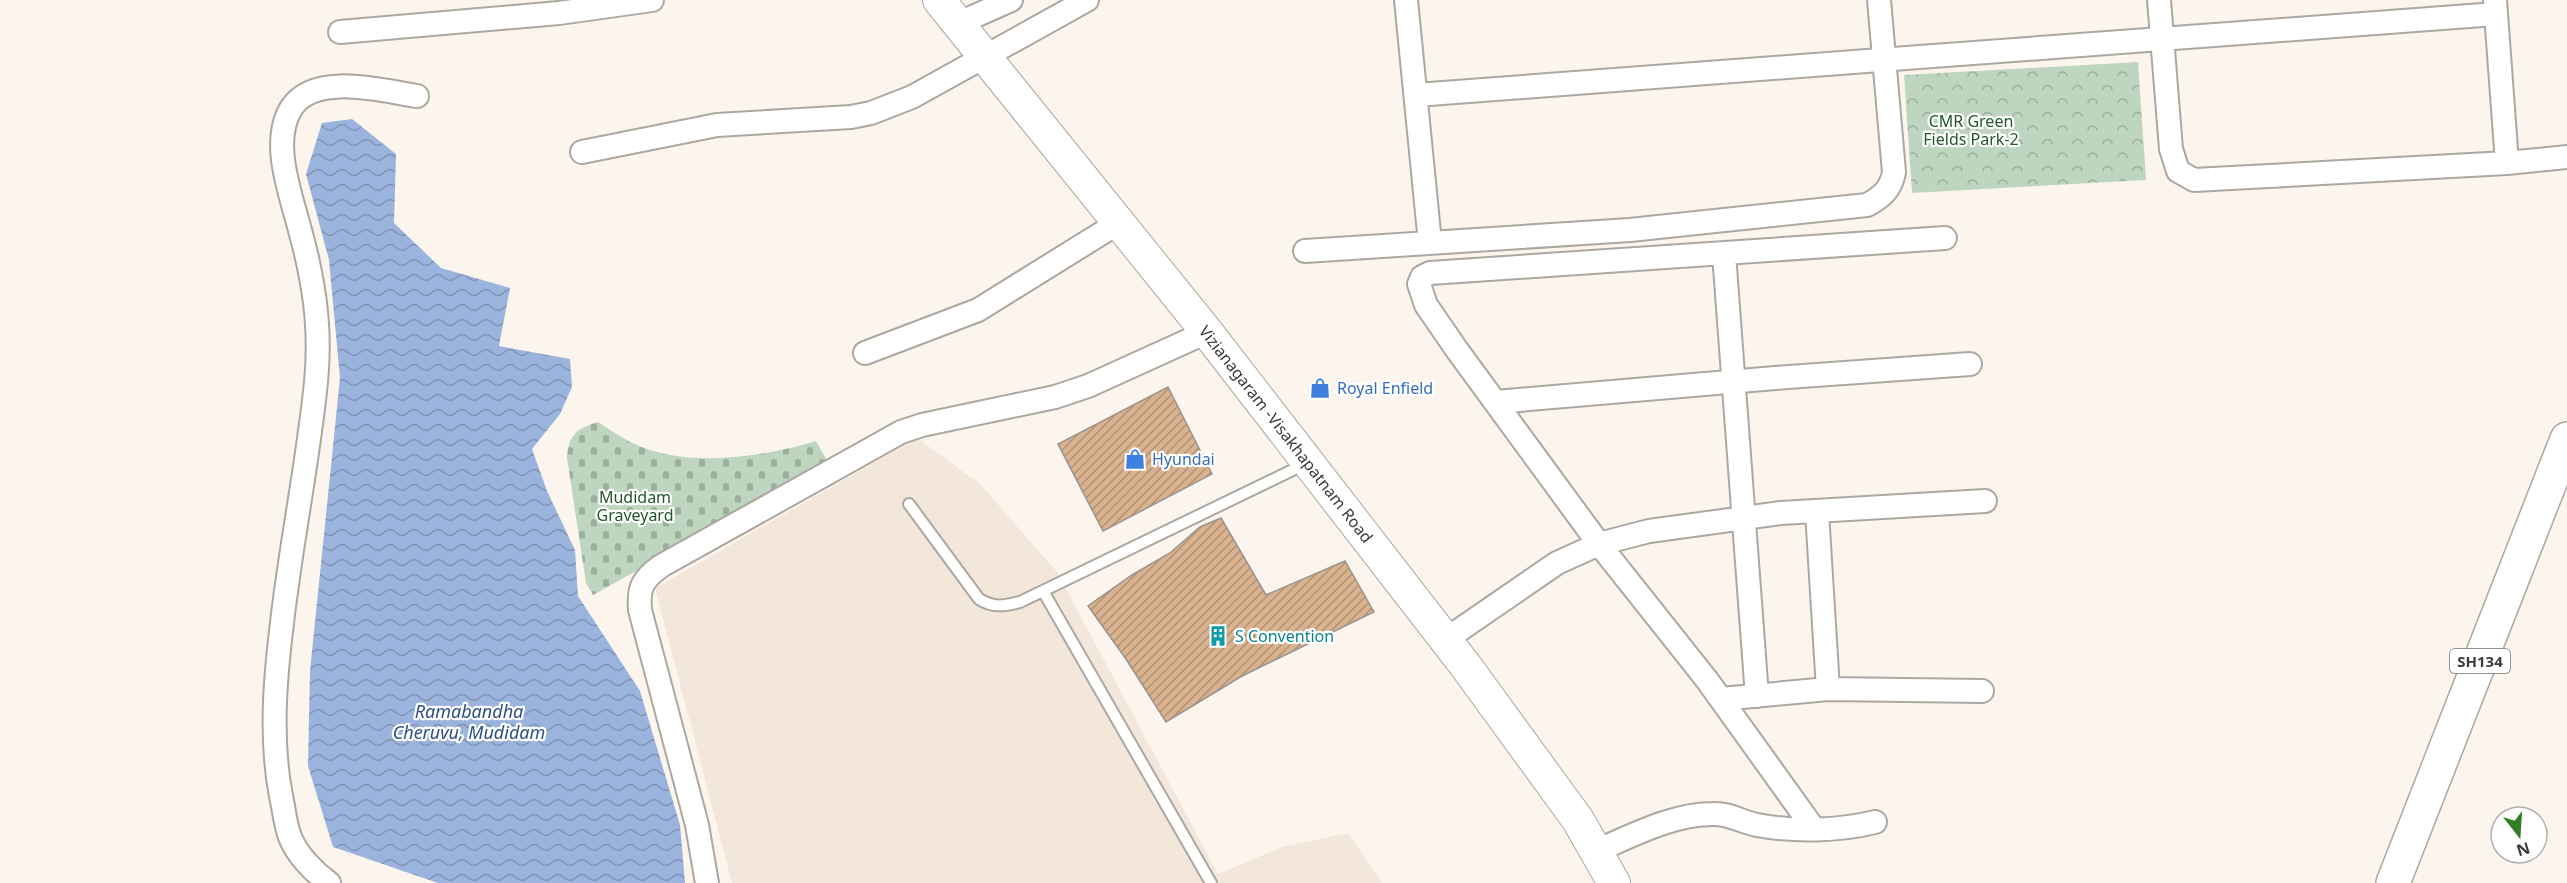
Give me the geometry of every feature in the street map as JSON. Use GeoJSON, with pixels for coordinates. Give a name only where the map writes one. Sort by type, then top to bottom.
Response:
{"type":"FeatureCollection","features":[{"type":"Feature","properties":{"kind":"main road","name":"Vizianagaram -Visakhapatnam Road"},"geometry":{"type":"LineString","coordinates":[[948,12],[1207,332],[1445,640],[1578,820],[1614,883]]}},
{"type":"Feature","properties":{"kind":"main road","name":"SH134"},"geometry":{"type":"LineString","coordinates":[[2393,883],[2567,439]]}},
{"type":"Feature","properties":{"kind":"street"},"geometry":{"type":"LineString","coordinates":[[340,32],[559,13],[652,0]]}},
{"type":"Feature","properties":{"kind":"street"},"geometry":{"type":"LineString","coordinates":[[948,12],[1011,0]]}},
{"type":"Feature","properties":{"kind":"street"},"geometry":{"type":"LineString","coordinates":[[582,152],[717,125],[851,117],[871,113],[912,97],[982,56],[1087,0]]}},
{"type":"Feature","properties":{"kind":"street"},"geometry":{"type":"LineString","coordinates":[[1406,0],[1430,243]]}},
{"type":"Feature","properties":{"kind":"street"},"geometry":{"type":"LineString","coordinates":[[1305,251],[1630,230],[1867,205],[1887,192],[1892,184],[1894,172],[1879,0]]}},
{"type":"Feature","properties":{"kind":"street"},"geometry":{"type":"LineString","coordinates":[[2159,0],[2171,149],[2178,171],[2194,180],[2507,163],[2567,157]]}},
{"type":"Feature","properties":{"kind":"street"},"geometry":{"type":"LineString","coordinates":[[1416,95],[1886,61],[2495,7],[2507,163]]}},
{"type":"Feature","properties":{"kind":"street"},"geometry":{"type":"LineString","coordinates":[[329,883],[299,852],[291,838],[277,777],[274,738],[275,675],[313,408],[317,347],[313,290],[302,235],[286,181],[284,133],[287,117],[293,106],[311,92],[333,86],[358,87],[417,96]]}},
{"type":"Feature","properties":{"kind":"street"},"geometry":{"type":"LineString","coordinates":[[865,353],[978,310],[1118,223]]}},
{"type":"Feature","properties":{"kind":"street"},"geometry":{"type":"LineString","coordinates":[[1814,829],[1721,699],[1599,544],[1494,402],[1426,305],[1419,284],[1422,277],[1430,273],[1945,238]]}},
{"type":"Feature","properties":{"kind":"street"},"geometry":{"type":"LineString","coordinates":[[1724,254],[1757,696]]}},
{"type":"Feature","properties":{"kind":"street"},"geometry":{"type":"LineString","coordinates":[[707,883],[698,825],[640,610],[640,586],[647,577],[661,566],[901,432],[922,425],[1055,397],[1088,386],[1207,332]]}},
{"type":"Feature","properties":{"kind":"street"},"geometry":{"type":"LineString","coordinates":[[1494,402],[1734,381],[1970,364]]}},
{"type":"Feature","properties":{"kind":"street"},"geometry":{"type":"LineString","coordinates":[[1445,640],[1557,563],[1599,544],[1649,531],[1781,513],[1985,501]]}},
{"type":"Feature","properties":{"kind":"street"},"geometry":{"type":"LineString","coordinates":[[1817,512],[1828,689]]}},
{"type":"Feature","properties":{"kind":"street"},"geometry":{"type":"LineString","coordinates":[[1721,699],[1828,689],[1982,691]]}},
{"type":"Feature","properties":{"kind":"street"},"geometry":{"type":"LineString","coordinates":[[1596,851],[1657,825],[1712,813],[1758,825],[1814,829],[1852,828],[1875,822]]}},
{"type":"Feature","properties":{"kind":"lane"},"geometry":{"type":"LineString","coordinates":[[909,504],[979,599],[988,604],[1006,606],[1043,591],[1308,462]]}},
{"type":"Feature","properties":{"kind":"lane"},"geometry":{"type":"LineString","coordinates":[[1043,591],[1211,883]]}},
{"type":"Feature","properties":{"kind":"shaded area"},"geometry":{"type":"Polygon","coordinates":[[[917,438],[980,484],[1057,572],[1218,874],[1282,847],[1348,833],[1382,883],[732,883],[655,588],[917,438]]]}},
{"type":"Feature","properties":{"kind":"green space","name":"CMR Green Fields Park-2"},"geometry":{"type":"Polygon","coordinates":[[[2138,62],[2146,180],[1912,193],[1904,75],[2138,62]]]}},
{"type":"Feature","properties":{"kind":"green space","name":"Mudidam Graveyard"},"geometry":{"type":"Polygon","coordinates":[[[598,422],[630,442],[674,456],[722,458],[747,456],[816,441],[829,464],[593,595],[586,583],[567,458],[570,443],[575,434],[584,427],[598,422]]]}},
{"type":"Feature","properties":{"kind":"water","name":"Ramabandha Cheruvu, Mudidam"},"geometry":{"type":"Polygon","coordinates":[[[352,119],[396,154],[394,223],[441,268],[510,288],[499,346],[570,359],[572,387],[560,414],[532,449],[547,491],[575,550],[578,596],[640,691],[680,825],[685,883],[438,883],[333,847],[308,766],[310,671],[340,378],[329,260],[306,174],[322,123],[352,119]]]}},
{"type":"Feature","properties":{"kind":"building","name":"Hyundai"},"geometry":{"type":"Polygon","coordinates":[[[1168,387],[1212,474],[1103,531],[1058,444],[1168,387]]]}},
{"type":"Feature","properties":{"kind":"building","name":"S Convention"},"geometry":{"type":"Polygon","coordinates":[[[1221,518],[1266,595],[1345,561],[1374,612],[1242,676],[1166,722],[1126,659],[1088,606],[1132,575],[1170,553],[1200,527],[1221,518]]]}},
{"type":"Feature","properties":{"kind":"place","name":"Royal Enfield"},"geometry":{"type":"Point","coordinates":[1320,388]}},
{"type":"Feature","properties":{"kind":"place","name":"Hyundai"},"geometry":{"type":"Point","coordinates":[1135,459]}},
{"type":"Feature","properties":{"kind":"place","name":"S Convention"},"geometry":{"type":"Point","coordinates":[1218,636]}}]}
